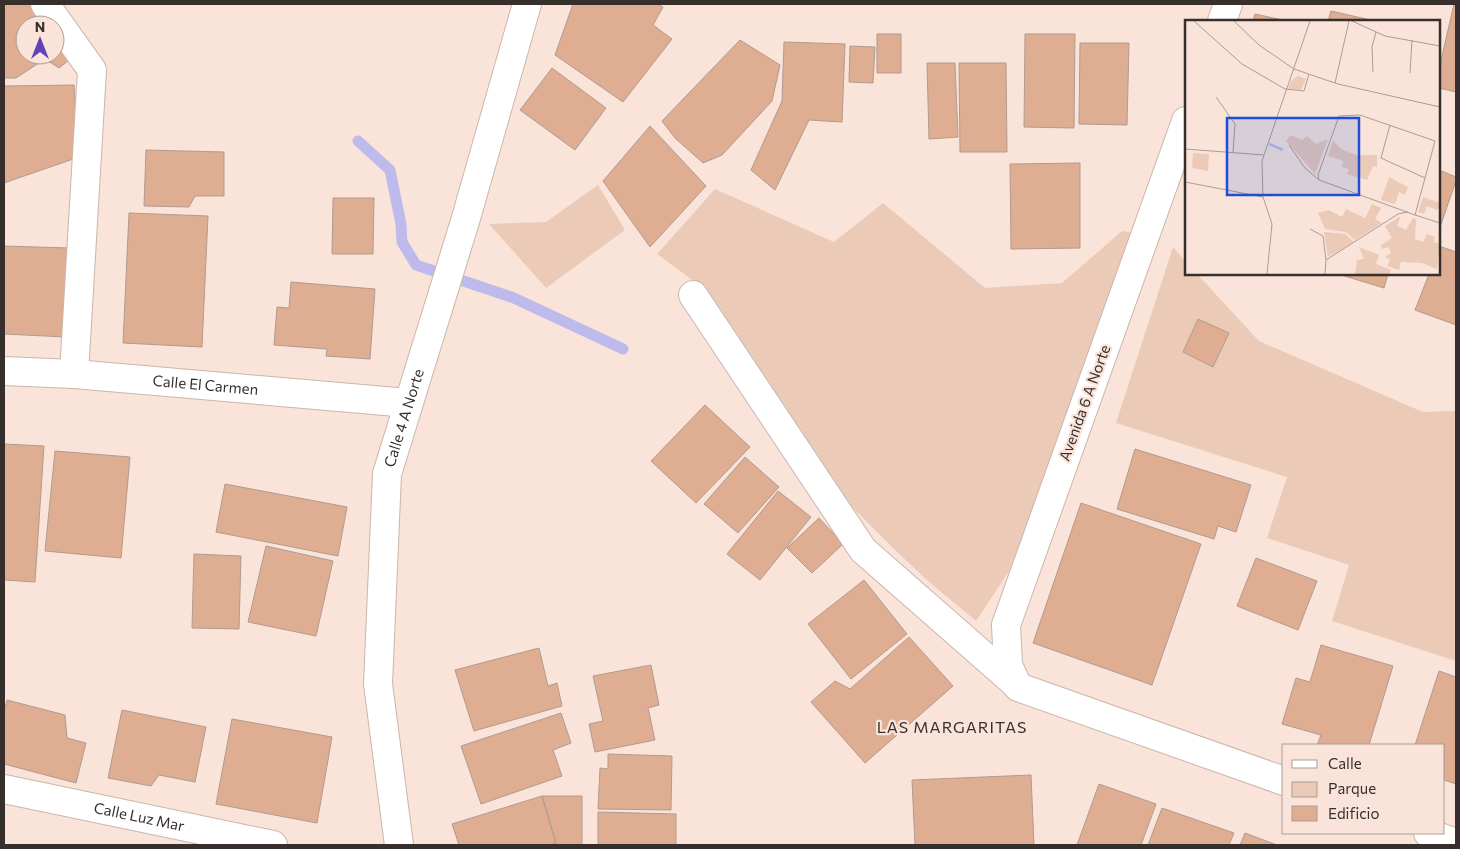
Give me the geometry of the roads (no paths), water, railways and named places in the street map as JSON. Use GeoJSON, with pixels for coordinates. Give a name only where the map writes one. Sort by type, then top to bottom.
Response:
{"type":"FeatureCollection","features":[{"type":"Feature","properties":{"kind":"street"},"geometry":{"type":"LineString","coordinates":[[45,4],[92,70],[74,374]]}},
{"type":"Feature","properties":{"kind":"street","name":"Calle 4 A Norte"},"geometry":{"type":"LineString","coordinates":[[398,845],[378,684],[386,474],[456,250],[527,4]]}},
{"type":"Feature","properties":{"kind":"street"},"geometry":{"type":"LineString","coordinates":[[1222,20],[1228,4]]}},
{"type":"Feature","properties":{"kind":"street","name":"Avenida 6 A Norte"},"geometry":{"type":"LineString","coordinates":[[1018,687],[1008,665],[1006,625],[1185,124]]}},
{"type":"Feature","properties":{"kind":"street"},"geometry":{"type":"LineString","coordinates":[[693,295],[864,550],[1018,687],[1282,781]]}},
{"type":"Feature","properties":{"kind":"street","name":"Calle El Carmen"},"geometry":{"type":"LineString","coordinates":[[4,370],[74,374],[408,403]]}},
{"type":"Feature","properties":{"kind":"street","name":"Calle Luz Mar"},"geometry":{"type":"LineString","coordinates":[[4,789],[273,845]]}},
{"type":"Feature","properties":{"kind":"street"},"geometry":{"type":"LineString","coordinates":[[1431,834],[1456,843]]}},
{"type":"Feature","properties":{"kind":"waterway"},"geometry":{"type":"LineString","coordinates":[[358,141],[390,170],[401,224],[402,242],[416,265],[514,298],[623,349]]}},
{"type":"Feature","properties":{"kind":"district","name":"LAS MARGARITAS"},"geometry":{"type":"Point","coordinates":[952,727]}}]}
